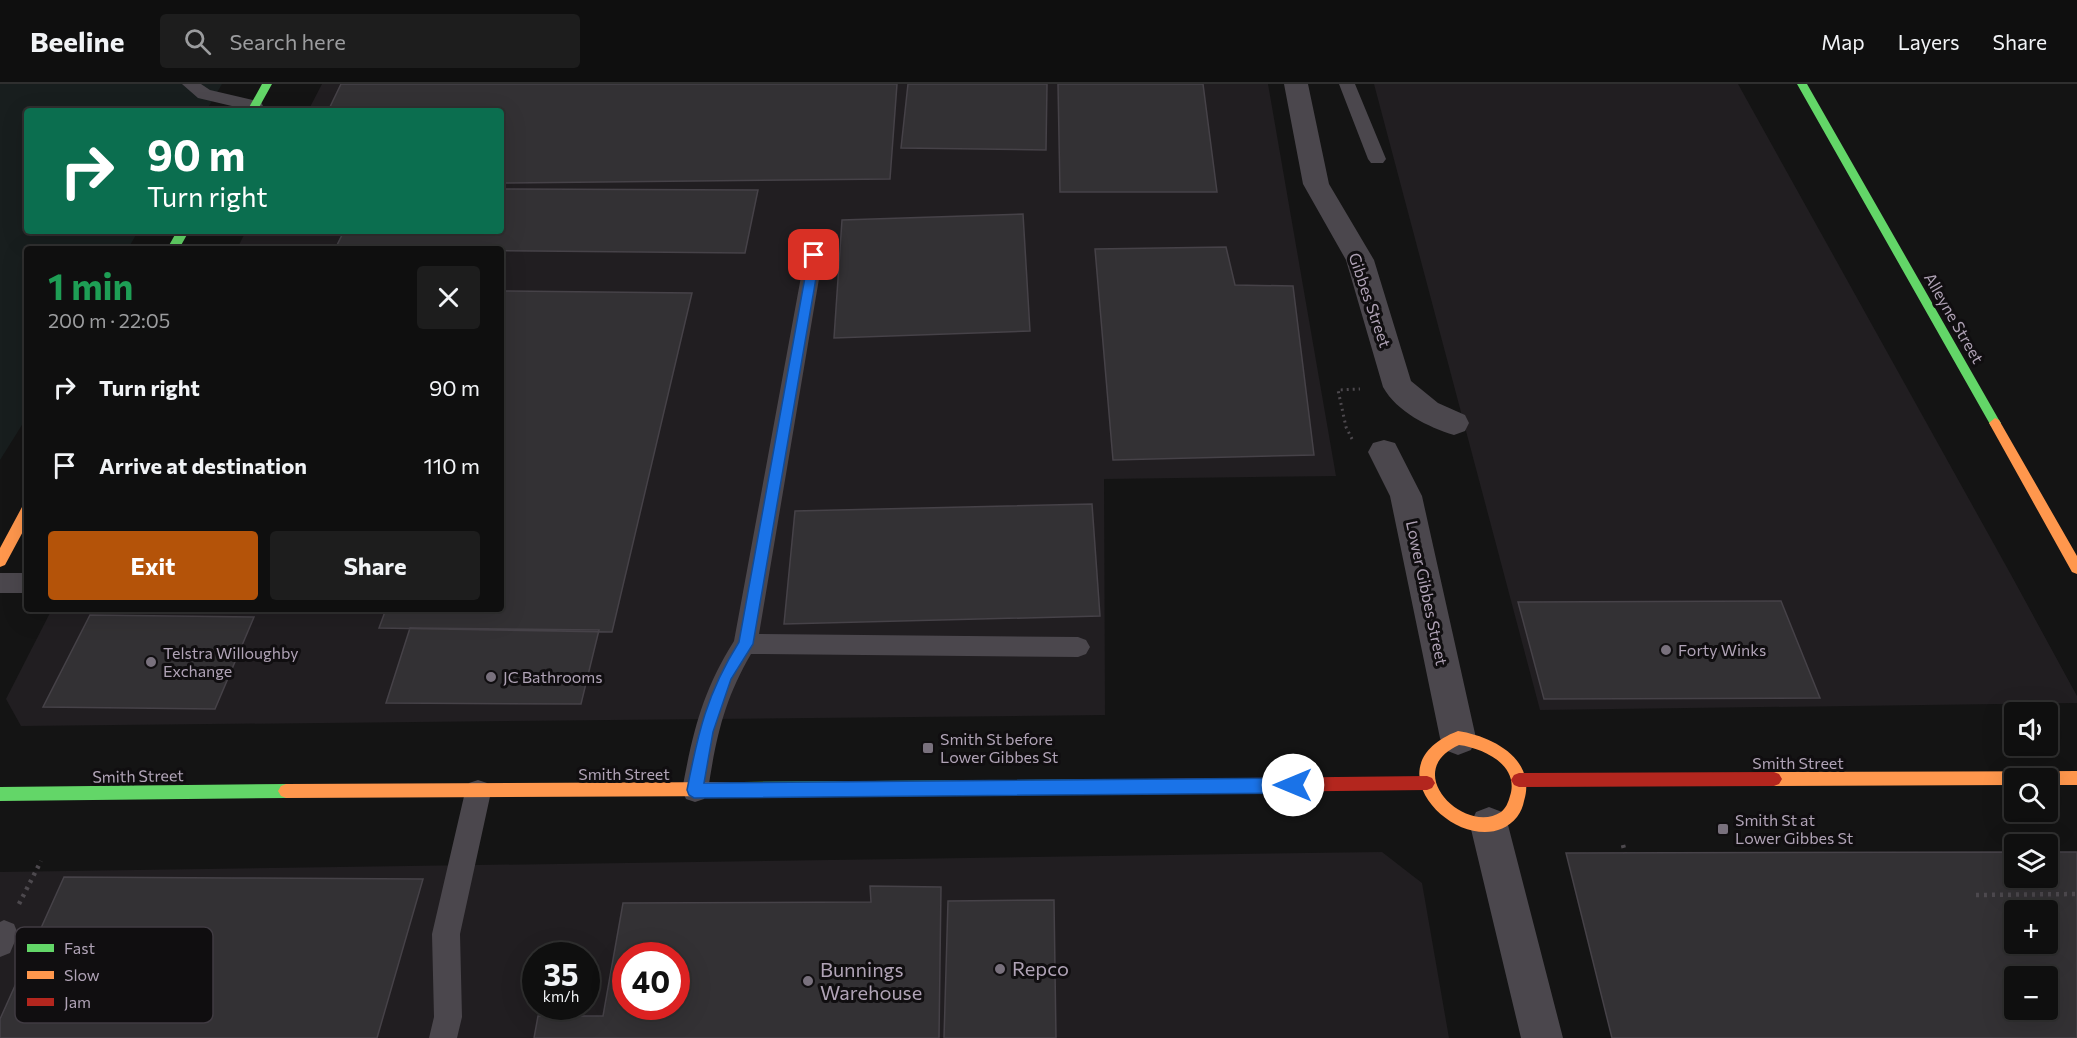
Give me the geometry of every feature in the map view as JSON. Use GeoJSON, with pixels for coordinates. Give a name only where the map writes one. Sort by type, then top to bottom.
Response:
{"type":"FeatureCollection","features":[{"type":"Feature","properties":{"kind":"street"},"geometry":{"type":"LineString","coordinates":[[255,108],[267,84]]}},
{"type":"Feature","properties":{"kind":"street","name":"Gibbes Street"},"geometry":{"type":"LineString","coordinates":[[1296,84],[1316,184],[1360,260],[1398,387]]}},
{"type":"Feature","properties":{"kind":"street","name":"Alleyne Street"},"geometry":{"type":"LineString","coordinates":[[1802,84],[2077,568]]}},
{"type":"Feature","properties":{"kind":"street"},"geometry":{"type":"LineString","coordinates":[[1398,387],[1427,411],[1454,423]]}},
{"type":"Feature","properties":{"kind":"street","name":"Lower Gibbes Street"},"geometry":{"type":"LineString","coordinates":[[1384,452],[1406,496],[1458,738]]}},
{"type":"Feature","properties":{"kind":"street"},"geometry":{"type":"LineString","coordinates":[[0,561],[24,517]]}},
{"type":"Feature","properties":{"kind":"street"},"geometry":{"type":"LineString","coordinates":[[1458,738],[1473,738],[1488,744],[1502,753],[1512,766],[1519,780],[1517,804],[1501,821],[1489,825],[1474,825],[1447,812],[1436,801],[1427,783],[1427,762],[1433,750],[1444,742],[1458,738]]}},
{"type":"Feature","properties":{"kind":"street","name":"Smith Street"},"geometry":{"type":"LineString","coordinates":[[1519,780],[2077,778]]}},
{"type":"Feature","properties":{"kind":"street","name":"Smith Street"},"geometry":{"type":"LineString","coordinates":[[0,794],[1427,783]]}},
{"type":"Feature","properties":{"kind":"street"},"geometry":{"type":"LineString","coordinates":[[1489,825],[1542,1038]]}},
{"type":"Feature","properties":{"kind":"lane"},"geometry":{"type":"LineString","coordinates":[[189,84],[204,94],[251,108]]}},
{"type":"Feature","properties":{"kind":"lane"},"geometry":{"type":"LineString","coordinates":[[1347,84],[1377,159]]}},
{"type":"Feature","properties":{"kind":"lane"},"geometry":{"type":"LineString","coordinates":[[694,790],[705,732],[725,676],[746,644],[814,255]]}},
{"type":"Feature","properties":{"kind":"lane"},"geometry":{"type":"LineString","coordinates":[[0,583],[24,583]]}},
{"type":"Feature","properties":{"kind":"lane"},"geometry":{"type":"LineString","coordinates":[[746,644],[1078,647]]}},
{"type":"Feature","properties":{"kind":"lane"},"geometry":{"type":"LineString","coordinates":[[443,1038],[448,1017],[446,934],[478,792]]}},
{"type":"Feature","properties":{"kind":"path"},"geometry":{"type":"LineString","coordinates":[[1384,452],[1356,445],[1346,427],[1338,390],[1398,387]]}},
{"type":"Feature","properties":{"kind":"path"},"geometry":{"type":"LineString","coordinates":[[1623,845],[1625,853]]}},
{"type":"Feature","properties":{"kind":"path"},"geometry":{"type":"LineString","coordinates":[[2,939],[41,861]]}},
{"type":"Feature","properties":{"kind":"path"},"geometry":{"type":"LineString","coordinates":[[1976,895],[2077,894]]}},
{"type":"Feature","properties":{"kind":"shaded area"},"geometry":{"type":"Polygon","coordinates":[[[0,84],[222,84],[208,108],[24,108],[24,234],[136,234],[130,246],[24,246],[24,422],[0,460],[0,84]]]}},
{"type":"Feature","properties":{"kind":"shaded area"},"geometry":{"type":"Polygon","coordinates":[[[322,84],[1268,84],[1336,476],[1104,479],[1105,715],[21,726],[6,699],[50,612],[504,612],[504,246],[238,246],[244,234],[504,234],[504,108],[310,108],[322,84]]]}},
{"type":"Feature","properties":{"kind":"shaded area"},"geometry":{"type":"Polygon","coordinates":[[[1374,84],[1738,84],[2010,573],[2077,696],[2077,703],[2004,702],[2004,704],[1540,710],[1374,84]]]}},
{"type":"Feature","properties":{"kind":"shaded area"},"geometry":{"type":"Polygon","coordinates":[[[1382,852],[1422,883],[1449,1038],[0,1038],[0,872],[1382,852]]]}},
{"type":"Feature","properties":{"kind":"building"},"geometry":{"type":"Polygon","coordinates":[[[341,84],[897,84],[890,179],[504,183],[504,108],[329,108],[341,84]]]}},
{"type":"Feature","properties":{"kind":"building"},"geometry":{"type":"Polygon","coordinates":[[[908,84],[1047,84],[1046,150],[901,148],[908,84]]]}},
{"type":"Feature","properties":{"kind":"building"},"geometry":{"type":"Polygon","coordinates":[[[1058,84],[1203,84],[1217,192],[1060,192],[1058,84]]]}},
{"type":"Feature","properties":{"kind":"building"},"geometry":{"type":"Polygon","coordinates":[[[504,189],[758,190],[745,253],[504,251],[504,246],[336,246],[342,234],[504,234],[504,189]]]}},
{"type":"Feature","properties":{"kind":"building"},"geometry":{"type":"Polygon","coordinates":[[[1023,214],[1030,331],[834,338],[842,220],[1023,214]]]}},
{"type":"Feature","properties":{"kind":"building"},"geometry":{"type":"Polygon","coordinates":[[[1226,247],[1235,285],[1293,286],[1314,455],[1113,460],[1095,249],[1226,247]]]}},
{"type":"Feature","properties":{"kind":"building"},"geometry":{"type":"Polygon","coordinates":[[[504,291],[692,293],[612,632],[379,628],[385,612],[504,612],[504,291]]]}},
{"type":"Feature","properties":{"kind":"building"},"geometry":{"type":"Polygon","coordinates":[[[1092,504],[1100,616],[784,624],[795,511],[1092,504]]]}},
{"type":"Feature","properties":{"kind":"building","name":"Forty Winks"},"geometry":{"type":"Polygon","coordinates":[[[1781,601],[1820,698],[1544,699],[1518,602],[1781,601]]]}},
{"type":"Feature","properties":{"kind":"building","name":"Telstra Willoughby Exchange"},"geometry":{"type":"Polygon","coordinates":[[[90,615],[254,617],[215,709],[43,707],[90,615]]]}},
{"type":"Feature","properties":{"kind":"building","name":"JC Bathrooms"},"geometry":{"type":"Polygon","coordinates":[[[410,628],[599,630],[581,704],[386,703],[410,628]]]}},
{"type":"Feature","properties":{"kind":"building"},"geometry":{"type":"Polygon","coordinates":[[[2004,852],[2004,888],[2058,888],[2058,852],[2077,852],[2077,1038],[1612,1038],[1566,853],[2004,852]]]}},
{"type":"Feature","properties":{"kind":"building"},"geometry":{"type":"Polygon","coordinates":[[[64,877],[423,879],[377,1038],[0,1038],[0,1019],[15,986],[15,1023],[213,1023],[213,927],[41,927],[64,877]]]}},
{"type":"Feature","properties":{"kind":"building","name":"Bunnings Warehouse"},"geometry":{"type":"Polygon","coordinates":[[[870,886],[941,887],[939,1038],[534,1038],[537,1020],[600,1020],[600,1016],[603,1016],[612,965],[612,1020],[690,1020],[690,942],[616,942],[623,903],[871,902],[870,886]]]}},
{"type":"Feature","properties":{"kind":"building","name":"Repco"},"geometry":{"type":"Polygon","coordinates":[[[1054,900],[1056,1038],[944,1038],[948,901],[1054,900]]]}},
{"type":"Feature","properties":{"kind":"traffic: fast"},"geometry":{"type":"LineString","coordinates":[[254,108],[267,84]]}},
{"type":"Feature","properties":{"kind":"traffic: fast"},"geometry":{"type":"LineString","coordinates":[[1802,84],[1995,423]]}},
{"type":"Feature","properties":{"kind":"traffic: fast"},"geometry":{"type":"LineString","coordinates":[[175,246],[181,234]]}},
{"type":"Feature","properties":{"kind":"traffic: fast"},"geometry":{"type":"LineString","coordinates":[[743,789],[1156,786]]}},
{"type":"Feature","properties":{"kind":"traffic: fast"},"geometry":{"type":"LineString","coordinates":[[0,794],[286,791]]}},
{"type":"Feature","properties":{"kind":"traffic: slow"},"geometry":{"type":"LineString","coordinates":[[1995,423],[2077,568]]}},
{"type":"Feature","properties":{"kind":"traffic: slow"},"geometry":{"type":"LineString","coordinates":[[0,561],[24,517]]}},
{"type":"Feature","properties":{"kind":"traffic: slow"},"geometry":{"type":"LineString","coordinates":[[1458,738],[1484,744],[1496,750],[1514,768],[1519,779],[1519,792],[1514,809],[1502,820],[1482,824],[1466,822],[1451,814],[1430,789],[1426,774],[1429,761],[1440,747],[1458,738]]}},
{"type":"Feature","properties":{"kind":"traffic: slow"},"geometry":{"type":"LineString","coordinates":[[1774,779],[2077,778]]}},
{"type":"Feature","properties":{"kind":"traffic: slow"},"geometry":{"type":"LineString","coordinates":[[286,791],[743,789]]}},
{"type":"Feature","properties":{"kind":"traffic: jam"},"geometry":{"type":"LineString","coordinates":[[1519,780],[1774,779]]}},
{"type":"Feature","properties":{"kind":"traffic: jam"},"geometry":{"type":"LineString","coordinates":[[1156,786],[1427,783]]}},
{"type":"Feature","properties":{"kind":"place","name":"Forty Winks"},"geometry":{"type":"Point","coordinates":[1666,650]}},
{"type":"Feature","properties":{"kind":"place","name":"Telstra Willoughby Exchange"},"geometry":{"type":"Point","coordinates":[151,662]}},
{"type":"Feature","properties":{"kind":"place","name":"JC Bathrooms"},"geometry":{"type":"Point","coordinates":[491,677]}},
{"type":"Feature","properties":{"kind":"place","name":"Smith St before Lower Gibbes St"},"geometry":{"type":"Point","coordinates":[928,748]}},
{"type":"Feature","properties":{"kind":"place","name":"Smith St at Lower Gibbes St"},"geometry":{"type":"Point","coordinates":[1723,829]}},
{"type":"Feature","properties":{"kind":"place","name":"Repco"},"geometry":{"type":"Point","coordinates":[1000,969]}},
{"type":"Feature","properties":{"kind":"place","name":"Bunnings Warehouse"},"geometry":{"type":"Point","coordinates":[808,981]}},
{"type":"Feature","properties":{"kind":"route"},"geometry":{"type":"LineString","coordinates":[[814,255],[746,644],[725,676],[705,732],[694,790],[1293,785]]}}]}
